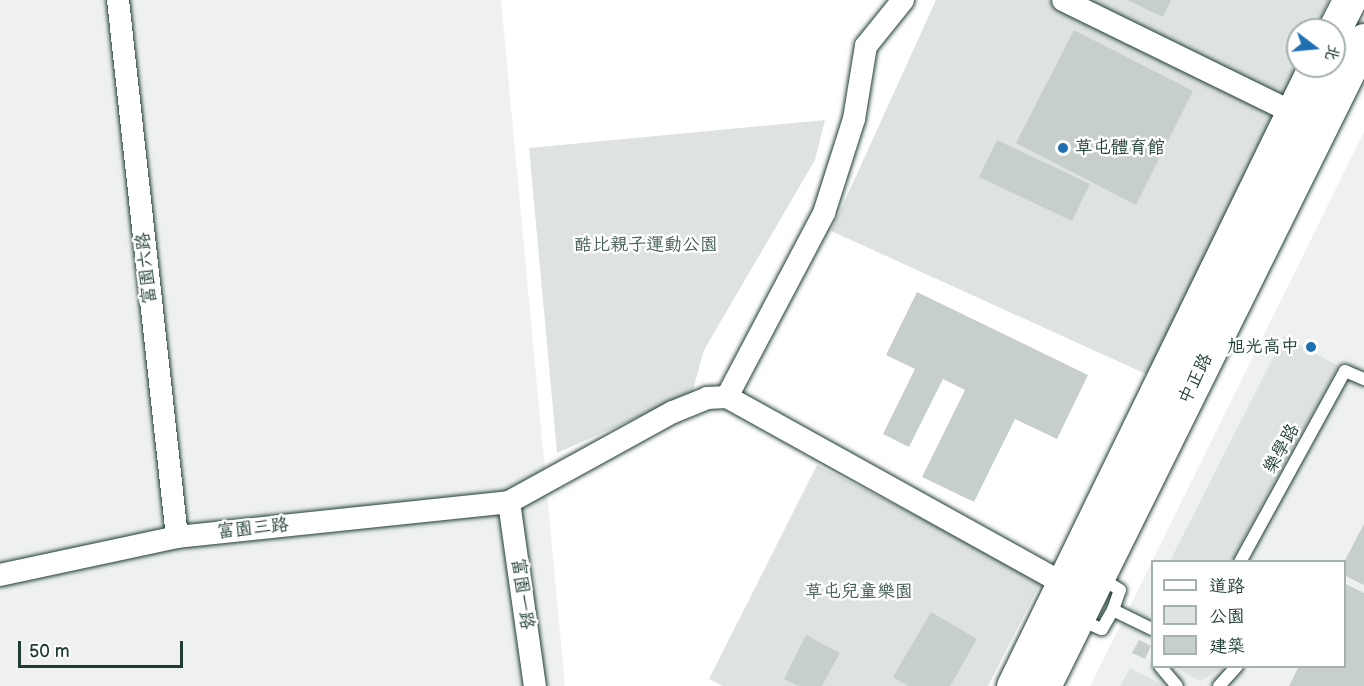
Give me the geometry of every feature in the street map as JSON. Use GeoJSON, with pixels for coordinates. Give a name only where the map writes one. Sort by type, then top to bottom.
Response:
{"type":"FeatureCollection","features":[{"type":"Feature","properties":{"kind":"main road"},"geometry":{"type":"LineString","coordinates":[[1340,18],[1349,0]]}},
{"type":"Feature","properties":{"kind":"main road","name":"中正路"},"geometry":{"type":"LineString","coordinates":[[1044,686],[1364,40]]}},
{"type":"Feature","properties":{"kind":"main road","name":"中正路"},"geometry":{"type":"LineString","coordinates":[[1013,686],[1087,597],[1292,112],[1309,78]]}},
{"type":"Feature","properties":{"kind":"street","name":"富園六路"},"geometry":{"type":"LineString","coordinates":[[117,0],[177,537]]}},
{"type":"Feature","properties":{"kind":"street"},"geometry":{"type":"LineString","coordinates":[[727,397],[824,213],[854,119],[866,46],[903,0]]}},
{"type":"Feature","properties":{"kind":"street"},"geometry":{"type":"LineString","coordinates":[[1063,0],[1292,112]]}},
{"type":"Feature","properties":{"kind":"street"},"geometry":{"type":"LineString","coordinates":[[509,502],[674,412],[707,398],[727,397],[1087,597]]}},
{"type":"Feature","properties":{"kind":"street","name":"富園三路"},"geometry":{"type":"LineString","coordinates":[[0,574],[177,537],[509,502]]}},
{"type":"Feature","properties":{"kind":"street","name":"富園一路"},"geometry":{"type":"LineString","coordinates":[[509,502],[535,686]]}},
{"type":"Feature","properties":{"kind":"lane","name":"樂學路"},"geometry":{"type":"LineString","coordinates":[[1241,560],[1346,371],[1364,379]]}},
{"type":"Feature","properties":{"kind":"lane"},"geometry":{"type":"LineString","coordinates":[[1087,597],[1151,629]]}},
{"type":"Feature","properties":{"kind":"lane"},"geometry":{"type":"LineString","coordinates":[[1162,668],[1177,686]]}},
{"type":"Feature","properties":{"kind":"lane"},"geometry":{"type":"LineString","coordinates":[[1219,686],[1235,668]]}},
{"type":"Feature","properties":{"kind":"shaded area"},"geometry":{"type":"Polygon","coordinates":[[[0,0],[501,0],[565,686],[0,686],[0,0]]]}},
{"type":"Feature","properties":{"kind":"shaded area","name":"旭光高中"},"geometry":{"type":"Polygon","coordinates":[[[1364,132],[1364,686],[1090,686],[1151,563],[1151,668],[1346,668],[1346,560],[1152,560],[1364,132]]]}},
{"type":"Feature","properties":{"kind":"green space","name":"草屯體育館"},"geometry":{"type":"Polygon","coordinates":[[[936,0],[1329,0],[1321,18],[1286,18],[1286,78],[1291,78],[1148,375],[831,231],[936,0]]]}},
{"type":"Feature","properties":{"kind":"green space","name":"酷比親子運動公園"},"geometry":{"type":"Polygon","coordinates":[[[825,120],[815,160],[704,350],[692,393],[557,453],[529,148],[825,120]]]}},
{"type":"Feature","properties":{"kind":"green space"},"geometry":{"type":"Polygon","coordinates":[[[1284,336],[1338,366],[1232,560],[1171,560],[1284,336]]]}},
{"type":"Feature","properties":{"kind":"green space","name":"草屯兒童樂園"},"geometry":{"type":"Polygon","coordinates":[[[817,465],[1042,580],[988,686],[723,686],[709,679],[817,465]]]}},
{"type":"Feature","properties":{"kind":"green space"},"geometry":{"type":"Polygon","coordinates":[[[1130,668],[1165,686],[1120,686],[1130,668]]]}},
{"type":"Feature","properties":{"kind":"green space"},"geometry":{"type":"Polygon","coordinates":[[[1177,668],[1223,668],[1200,681],[1177,668]]]}},
{"type":"Feature","properties":{"kind":"building"},"geometry":{"type":"Polygon","coordinates":[[[1127,0],[1171,0],[1163,17],[1127,0]]]}},
{"type":"Feature","properties":{"kind":"building"},"geometry":{"type":"Polygon","coordinates":[[[1074,30],[1193,91],[1136,205],[1016,143],[1074,30]]]}},
{"type":"Feature","properties":{"kind":"building"},"geometry":{"type":"Polygon","coordinates":[[[997,140],[1090,184],[1072,221],[979,177],[997,140]]]}},
{"type":"Feature","properties":{"kind":"building"},"geometry":{"type":"Polygon","coordinates":[[[917,292],[1088,375],[1057,439],[1015,419],[974,502],[922,477],[965,390],[943,379],[909,447],[883,434],[915,369],[886,355],[917,292]]]}},
{"type":"Feature","properties":{"kind":"building"},"geometry":{"type":"Polygon","coordinates":[[[1364,524],[1364,585],[1346,576],[1345,560],[1364,524]]]}},
{"type":"Feature","properties":{"kind":"building"},"geometry":{"type":"Polygon","coordinates":[[[1346,584],[1364,593],[1364,686],[1289,686],[1298,668],[1346,668],[1346,584]]]}},
{"type":"Feature","properties":{"kind":"building"},"geometry":{"type":"Polygon","coordinates":[[[931,612],[977,639],[950,686],[908,686],[893,677],[931,612]]]}},
{"type":"Feature","properties":{"kind":"building"},"geometry":{"type":"Polygon","coordinates":[[[806,635],[840,653],[822,686],[798,686],[784,679],[806,635]]]}},
{"type":"Feature","properties":{"kind":"building"},"geometry":{"type":"Polygon","coordinates":[[[1139,640],[1151,646],[1145,659],[1132,653],[1139,640]]]}},
{"type":"Feature","properties":{"kind":"place","name":"草屯體育館"},"geometry":{"type":"Point","coordinates":[1063,148]}},
{"type":"Feature","properties":{"kind":"place","name":"旭光高中"},"geometry":{"type":"Point","coordinates":[1311,347]}}]}
